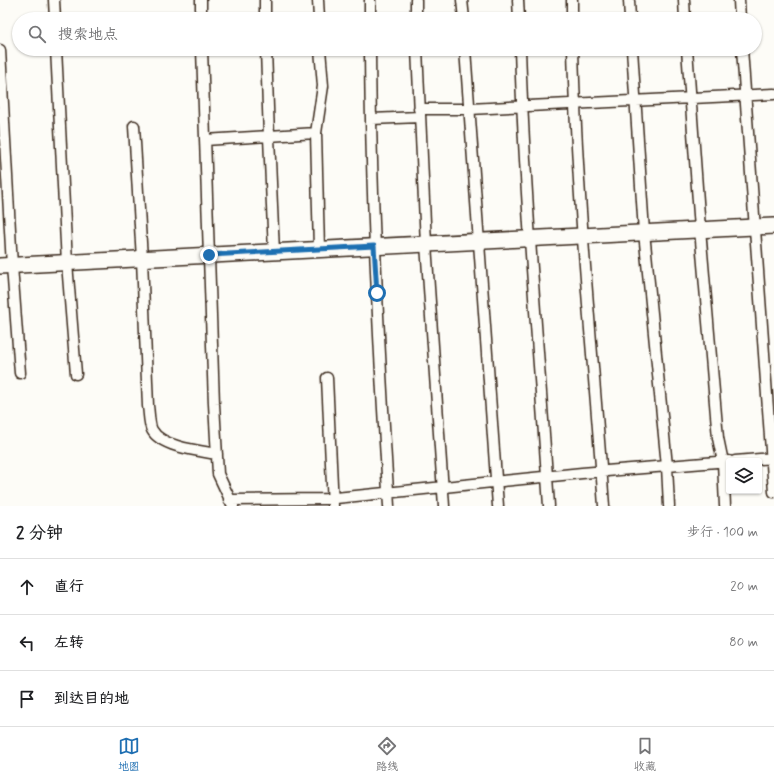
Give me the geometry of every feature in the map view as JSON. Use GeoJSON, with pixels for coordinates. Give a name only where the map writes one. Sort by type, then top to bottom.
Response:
{"type":"FeatureCollection","features":[{"type":"Feature","properties":{"kind":"street"},"geometry":{"type":"LineString","coordinates":[[54,0],[55,12]]}},
{"type":"Feature","properties":{"kind":"street"},"geometry":{"type":"LineString","coordinates":[[201,0],[201,12]]}},
{"type":"Feature","properties":{"kind":"street"},"geometry":{"type":"LineString","coordinates":[[265,0],[265,12]]}},
{"type":"Feature","properties":{"kind":"street"},"geometry":{"type":"LineString","coordinates":[[318,0],[319,12]]}},
{"type":"Feature","properties":{"kind":"street"},"geometry":{"type":"LineString","coordinates":[[370,0],[370,12]]}},
{"type":"Feature","properties":{"kind":"street"},"geometry":{"type":"LineString","coordinates":[[416,0],[416,12]]}},
{"type":"Feature","properties":{"kind":"street"},"geometry":{"type":"LineString","coordinates":[[462,0],[463,12]]}},
{"type":"Feature","properties":{"kind":"street"},"geometry":{"type":"LineString","coordinates":[[518,0],[519,12]]}},
{"type":"Feature","properties":{"kind":"street"},"geometry":{"type":"LineString","coordinates":[[572,0],[572,12]]}},
{"type":"Feature","properties":{"kind":"street"},"geometry":{"type":"LineString","coordinates":[[629,0],[630,12]]}},
{"type":"Feature","properties":{"kind":"street"},"geometry":{"type":"LineString","coordinates":[[684,0],[685,12]]}},
{"type":"Feature","properties":{"kind":"street"},"geometry":{"type":"LineString","coordinates":[[739,0],[740,12]]}},
{"type":"Feature","properties":{"kind":"street"},"geometry":{"type":"LineString","coordinates":[[0,50],[6,266],[20,373]]}},
{"type":"Feature","properties":{"kind":"street"},"geometry":{"type":"LineString","coordinates":[[56,56],[67,263],[76,374]]}},
{"type":"Feature","properties":{"kind":"street"},"geometry":{"type":"LineString","coordinates":[[202,56],[218,474],[231,503],[273,501],[332,502],[388,493],[496,482],[726,462]]}},
{"type":"Feature","properties":{"kind":"street"},"geometry":{"type":"LineString","coordinates":[[266,56],[274,252]]}},
{"type":"Feature","properties":{"kind":"street"},"geometry":{"type":"LineString","coordinates":[[319,249],[316,133],[323,86],[321,56]]}},
{"type":"Feature","properties":{"kind":"street"},"geometry":{"type":"LineString","coordinates":[[370,56],[374,246],[389,506]]}},
{"type":"Feature","properties":{"kind":"street"},"geometry":{"type":"LineString","coordinates":[[417,56],[426,244],[444,506]]}},
{"type":"Feature","properties":{"kind":"street"},"geometry":{"type":"LineString","coordinates":[[466,56],[478,241],[498,506]]}},
{"type":"Feature","properties":{"kind":"street"},"geometry":{"type":"LineString","coordinates":[[520,56],[530,238],[549,506]]}},
{"type":"Feature","properties":{"kind":"street"},"geometry":{"type":"LineString","coordinates":[[573,56],[574,104],[583,236],[604,506]]}},
{"type":"Feature","properties":{"kind":"street"},"geometry":{"type":"LineString","coordinates":[[633,56],[644,232],[667,466],[669,506]]}},
{"type":"Feature","properties":{"kind":"street"},"geometry":{"type":"LineString","coordinates":[[688,56],[700,229],[718,438],[726,462],[725,506]]}},
{"type":"Feature","properties":{"kind":"street"},"geometry":{"type":"LineString","coordinates":[[742,56],[773,458],[774,492]]}},
{"type":"Feature","properties":{"kind":"street"},"geometry":{"type":"LineString","coordinates":[[371,119],[469,109],[774,94]]}},
{"type":"Feature","properties":{"kind":"street"},"geometry":{"type":"LineString","coordinates":[[134,126],[142,259],[148,406],[151,430],[160,438],[180,448],[217,454]]}},
{"type":"Feature","properties":{"kind":"street"},"geometry":{"type":"LineString","coordinates":[[205,140],[316,133]]}},
{"type":"Feature","properties":{"kind":"street"},"geometry":{"type":"LineString","coordinates":[[6,266],[774,226]]}},
{"type":"Feature","properties":{"kind":"street"},"geometry":{"type":"LineString","coordinates":[[327,378],[332,502]]}},
{"type":"Feature","properties":{"kind":"street"},"geometry":{"type":"LineString","coordinates":[[762,459],[773,458]]}},
{"type":"Feature","properties":{"kind":"route"},"geometry":{"type":"LineString","coordinates":[[209,255],[374,246],[377,293]]}}]}
